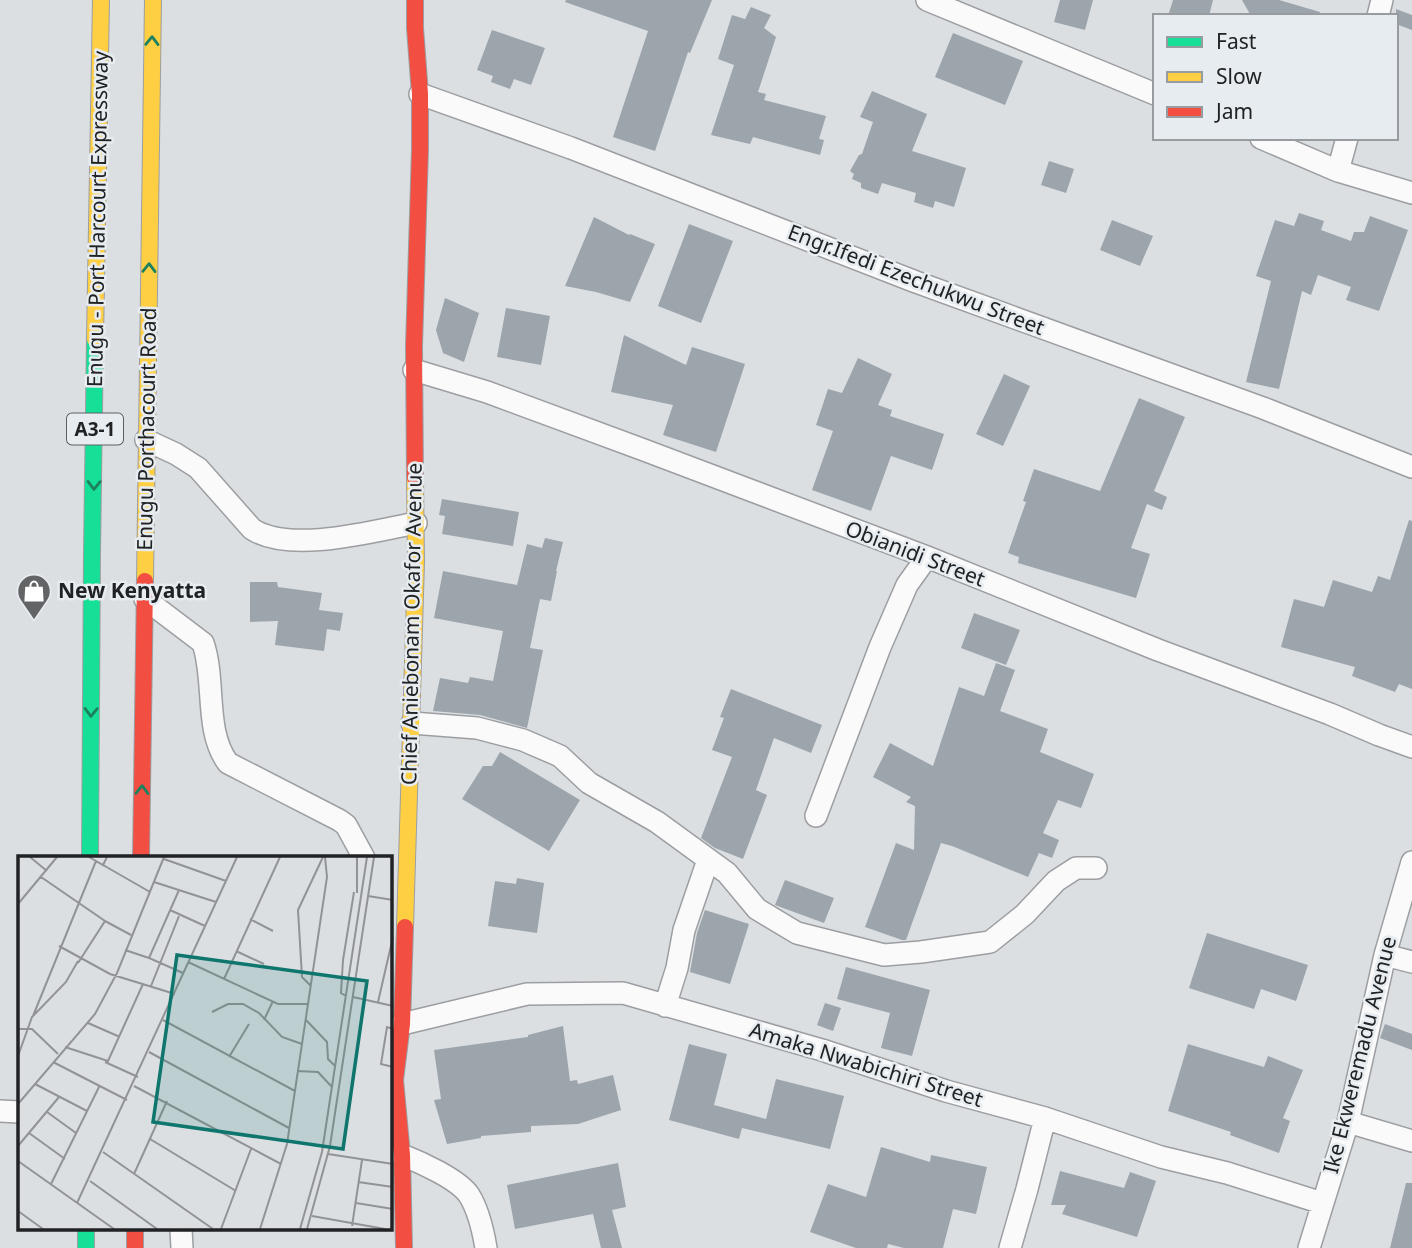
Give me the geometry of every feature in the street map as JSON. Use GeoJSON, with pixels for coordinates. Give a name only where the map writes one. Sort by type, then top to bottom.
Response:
{"type":"FeatureCollection","features":[{"type":"Feature","properties":{"kind":"main road","name":"Enugu - Port Harcourt Expressway"},"geometry":{"type":"LineString","coordinates":[[90,856],[101,0]]}},
{"type":"Feature","properties":{"kind":"main road","name":"Enugu Porthacourt Road"},"geometry":{"type":"LineString","coordinates":[[141,856],[153,0]]}},
{"type":"Feature","properties":{"kind":"main road","name":"Chief Aniebonam Okafor Avenue"},"geometry":{"type":"LineString","coordinates":[[404,1248],[402,1155],[395,1080],[402,1024],[398,895],[412,723],[416,523],[414,370],[420,94],[415,0]]}},
{"type":"Feature","properties":{"kind":"main road"},"geometry":{"type":"LineString","coordinates":[[86,1230],[86,1248]]}},
{"type":"Feature","properties":{"kind":"main road"},"geometry":{"type":"LineString","coordinates":[[135,1230],[135,1248]]}},
{"type":"Feature","properties":{"kind":"street"},"geometry":{"type":"LineString","coordinates":[[927,0],[1153,93]]}},
{"type":"Feature","properties":{"kind":"street","name":"Engr.Ifedi Ezechukwu Street"},"geometry":{"type":"LineString","coordinates":[[420,94],[571,148],[916,282],[1263,408],[1412,467]]}},
{"type":"Feature","properties":{"kind":"street"},"geometry":{"type":"LineString","coordinates":[[1266,140],[1338,171],[1412,193]]}},
{"type":"Feature","properties":{"kind":"street"},"geometry":{"type":"LineString","coordinates":[[1338,171],[1346,140]]}},
{"type":"Feature","properties":{"kind":"street","name":"Obianidi Street"},"geometry":{"type":"LineString","coordinates":[[414,370],[487,392],[927,558],[1412,747]]}},
{"type":"Feature","properties":{"kind":"street"},"geometry":{"type":"LineString","coordinates":[[146,440],[198,468],[252,529],[263,535],[282,539],[316,540],[416,523]]}},
{"type":"Feature","properties":{"kind":"street"},"geometry":{"type":"LineString","coordinates":[[816,816],[880,647],[907,584],[927,558]]}},
{"type":"Feature","properties":{"kind":"street"},"geometry":{"type":"LineString","coordinates":[[145,599],[203,643],[210,680],[215,736],[228,764],[339,820],[346,825],[363,856]]}},
{"type":"Feature","properties":{"kind":"street"},"geometry":{"type":"LineString","coordinates":[[412,723],[477,728],[523,740],[560,756],[589,783],[657,821],[727,873],[757,909],[797,933],[884,955],[990,942],[1025,915],[1056,881],[1076,868],[1096,867]]}},
{"type":"Feature","properties":{"kind":"street"},"geometry":{"type":"LineString","coordinates":[[665,1006],[677,968],[684,930],[708,860]]}},
{"type":"Feature","properties":{"kind":"street","name":"Ike Ekweremadu Avenue"},"geometry":{"type":"LineString","coordinates":[[1309,1248],[1348,1122],[1385,955],[1412,862]]}},
{"type":"Feature","properties":{"kind":"street"},"geometry":{"type":"LineString","coordinates":[[1385,955],[1412,962]]}},
{"type":"Feature","properties":{"kind":"street","name":"Amaka Nwabichiri Street"},"geometry":{"type":"LineString","coordinates":[[402,1024],[527,994],[623,993],[822,1049],[946,1091],[1045,1118],[1161,1157],[1227,1173],[1322,1203]]}},
{"type":"Feature","properties":{"kind":"street"},"geometry":{"type":"LineString","coordinates":[[0,1111],[18,1112]]}},
{"type":"Feature","properties":{"kind":"street"},"geometry":{"type":"LineString","coordinates":[[1010,1248],[1045,1118]]}},
{"type":"Feature","properties":{"kind":"street"},"geometry":{"type":"LineString","coordinates":[[1348,1122],[1412,1141]]}},
{"type":"Feature","properties":{"kind":"street"},"geometry":{"type":"LineString","coordinates":[[402,1155],[440,1172],[467,1192],[478,1212],[486,1248]]}},
{"type":"Feature","properties":{"kind":"street"},"geometry":{"type":"LineString","coordinates":[[181,1230],[182,1248]]}},
{"type":"Feature","properties":{"kind":"building"},"geometry":{"type":"Polygon","coordinates":[[[712,0],[690,53],[688,52],[655,151],[613,137],[648,31],[565,2],[712,0]]]}},
{"type":"Feature","properties":{"kind":"building"},"geometry":{"type":"Polygon","coordinates":[[[1060,0],[1093,0],[1085,30],[1054,22],[1060,0]]]}},
{"type":"Feature","properties":{"kind":"building"},"geometry":{"type":"Polygon","coordinates":[[[1173,0],[1213,0],[1210,14],[1169,14],[1173,0]]]}},
{"type":"Feature","properties":{"kind":"building"},"geometry":{"type":"Polygon","coordinates":[[[1242,0],[1279,0],[1320,12],[1320,14],[1250,14],[1242,0]]]}},
{"type":"Feature","properties":{"kind":"building"},"geometry":{"type":"Polygon","coordinates":[[[751,7],[771,15],[764,28],[776,37],[758,92],[766,94],[764,100],[826,116],[819,139],[824,140],[820,155],[753,137],[750,144],[711,135],[734,65],[718,59],[732,15],[745,19],[751,7]]]}},
{"type":"Feature","properties":{"kind":"building"},"geometry":{"type":"Polygon","coordinates":[[[1396,9],[1412,15],[1412,30],[1398,25],[1396,9]]]}},
{"type":"Feature","properties":{"kind":"building"},"geometry":{"type":"Polygon","coordinates":[[[492,30],[545,48],[531,85],[514,79],[510,89],[491,82],[493,76],[477,70],[492,30]]]}},
{"type":"Feature","properties":{"kind":"building"},"geometry":{"type":"Polygon","coordinates":[[[953,33],[1023,61],[1005,105],[935,77],[953,33]]]}},
{"type":"Feature","properties":{"kind":"building"},"geometry":{"type":"Polygon","coordinates":[[[872,91],[927,114],[912,151],[966,168],[954,207],[935,201],[933,208],[914,202],[916,193],[882,183],[878,194],[861,188],[861,183],[852,179],[854,174],[850,171],[862,154],[873,122],[860,117],[872,91]]]}},
{"type":"Feature","properties":{"kind":"building"},"geometry":{"type":"Polygon","coordinates":[[[1049,161],[1074,169],[1066,193],[1041,185],[1049,161]]]}},
{"type":"Feature","properties":{"kind":"building"},"geometry":{"type":"Polygon","coordinates":[[[1299,213],[1324,221],[1321,230],[1351,241],[1354,232],[1364,232],[1370,216],[1408,230],[1379,311],[1346,300],[1351,287],[1318,275],[1311,295],[1302,291],[1279,389],[1246,382],[1271,281],[1256,276],[1275,220],[1294,226],[1299,213]]]}},
{"type":"Feature","properties":{"kind":"building"},"geometry":{"type":"Polygon","coordinates":[[[594,217],[629,235],[655,244],[630,302],[565,286],[594,217]]]}},
{"type":"Feature","properties":{"kind":"building"},"geometry":{"type":"Polygon","coordinates":[[[1112,220],[1153,236],[1140,266],[1100,250],[1112,220]]]}},
{"type":"Feature","properties":{"kind":"building"},"geometry":{"type":"Polygon","coordinates":[[[689,224],[733,241],[701,323],[658,306],[689,224]]]}},
{"type":"Feature","properties":{"kind":"building"},"geometry":{"type":"Polygon","coordinates":[[[445,298],[479,313],[464,362],[443,353],[436,330],[445,298]]]}},
{"type":"Feature","properties":{"kind":"building"},"geometry":{"type":"Polygon","coordinates":[[[506,308],[550,316],[541,365],[497,357],[506,308]]]}},
{"type":"Feature","properties":{"kind":"building"},"geometry":{"type":"Polygon","coordinates":[[[624,335],[686,365],[692,347],[745,364],[716,452],[663,435],[673,405],[611,392],[624,335]]]}},
{"type":"Feature","properties":{"kind":"building"},"geometry":{"type":"Polygon","coordinates":[[[858,358],[892,374],[878,405],[892,410],[890,416],[944,434],[932,470],[891,456],[871,511],[812,490],[833,431],[816,425],[828,389],[842,393],[858,358]]]}},
{"type":"Feature","properties":{"kind":"building"},"geometry":{"type":"Polygon","coordinates":[[[1004,374],[1030,386],[1003,446],[976,434],[1004,374]]]}},
{"type":"Feature","properties":{"kind":"building"},"geometry":{"type":"Polygon","coordinates":[[[1139,398],[1185,417],[1154,491],[1167,497],[1162,510],[1147,504],[1131,548],[1150,554],[1136,598],[1018,563],[1019,557],[1008,553],[1026,502],[1023,501],[1034,469],[1100,491],[1139,398]]]}},
{"type":"Feature","properties":{"kind":"building"},"geometry":{"type":"Polygon","coordinates":[[[442,499],[519,512],[513,546],[442,534],[445,516],[439,515],[442,499]]]}},
{"type":"Feature","properties":{"kind":"building"},"geometry":{"type":"Polygon","coordinates":[[[1409,520],[1412,521],[1412,689],[1399,684],[1395,692],[1352,676],[1355,667],[1281,647],[1294,599],[1324,607],[1333,580],[1372,592],[1378,576],[1390,580],[1409,520]]]}},
{"type":"Feature","properties":{"kind":"building"},"geometry":{"type":"Polygon","coordinates":[[[545,538],[563,542],[551,601],[540,599],[530,648],[543,650],[527,728],[480,715],[433,711],[440,678],[468,683],[470,677],[493,681],[503,631],[434,618],[443,571],[517,585],[527,544],[542,548],[545,538]]]}},
{"type":"Feature","properties":{"kind":"building"},"geometry":{"type":"Polygon","coordinates":[[[250,582],[277,582],[278,587],[322,593],[319,610],[343,613],[340,631],[327,629],[324,651],[275,645],[278,621],[250,622],[250,582]]]}},
{"type":"Feature","properties":{"kind":"building"},"geometry":{"type":"Polygon","coordinates":[[[974,613],[1020,630],[1006,665],[961,648],[974,613]]]}},
{"type":"Feature","properties":{"kind":"building"},"geometry":{"type":"Polygon","coordinates":[[[996,663],[1015,670],[1000,711],[1048,729],[1040,752],[1094,774],[1081,808],[1058,800],[1043,833],[1059,840],[1052,858],[1039,853],[1028,877],[941,843],[906,940],[865,927],[896,843],[914,850],[915,806],[906,802],[911,797],[873,777],[890,743],[933,766],[959,687],[984,696],[996,663]]]}},
{"type":"Feature","properties":{"kind":"building"},"geometry":{"type":"Polygon","coordinates":[[[731,689],[822,725],[811,753],[774,738],[756,790],[767,795],[743,859],[715,848],[701,838],[732,757],[712,750],[724,718],[720,717],[731,689]]]}},
{"type":"Feature","properties":{"kind":"building"},"geometry":{"type":"Polygon","coordinates":[[[500,752],[580,800],[549,851],[462,799],[483,766],[492,766],[500,752]]]}},
{"type":"Feature","properties":{"kind":"building"},"geometry":{"type":"Polygon","coordinates":[[[517,878],[544,883],[537,933],[488,926],[495,881],[516,884],[517,878]]]}},
{"type":"Feature","properties":{"kind":"building"},"geometry":{"type":"Polygon","coordinates":[[[785,880],[834,898],[824,923],[775,905],[785,880]]]}},
{"type":"Feature","properties":{"kind":"building"},"geometry":{"type":"Polygon","coordinates":[[[705,910],[749,924],[730,984],[690,972],[697,933],[705,910]]]}},
{"type":"Feature","properties":{"kind":"building"},"geometry":{"type":"Polygon","coordinates":[[[1207,933],[1308,965],[1296,1001],[1261,989],[1254,1009],[1189,988],[1207,933]]]}},
{"type":"Feature","properties":{"kind":"building"},"geometry":{"type":"Polygon","coordinates":[[[846,967],[930,990],[912,1056],[881,1048],[890,1013],[837,999],[846,967]]]}},
{"type":"Feature","properties":{"kind":"building"},"geometry":{"type":"Polygon","coordinates":[[[825,1003],[841,1008],[833,1031],[817,1025],[825,1003]]]}},
{"type":"Feature","properties":{"kind":"building"},"geometry":{"type":"Polygon","coordinates":[[[1385,1024],[1412,1034],[1412,1050],[1380,1038],[1385,1024]]]}},
{"type":"Feature","properties":{"kind":"building"},"geometry":{"type":"Polygon","coordinates":[[[563,1026],[570,1081],[577,1080],[578,1084],[613,1075],[621,1110],[578,1124],[531,1126],[531,1132],[481,1136],[447,1144],[434,1100],[441,1099],[434,1050],[528,1037],[563,1026]]]}},
{"type":"Feature","properties":{"kind":"building"},"geometry":{"type":"Polygon","coordinates":[[[689,1044],[727,1054],[714,1105],[766,1119],[776,1079],[844,1096],[830,1149],[742,1128],[739,1139],[669,1120],[689,1044]]]}},
{"type":"Feature","properties":{"kind":"building"},"geometry":{"type":"Polygon","coordinates":[[[1188,1044],[1264,1067],[1268,1056],[1303,1070],[1283,1118],[1290,1121],[1279,1153],[1230,1135],[1231,1132],[1168,1111],[1188,1044]]]}},
{"type":"Feature","properties":{"kind":"building"},"geometry":{"type":"Polygon","coordinates":[[[881,1147],[930,1162],[931,1155],[987,1167],[976,1214],[953,1209],[943,1248],[904,1248],[888,1244],[887,1248],[856,1248],[810,1232],[828,1184],[866,1197],[881,1147]]]}},
{"type":"Feature","properties":{"kind":"building"},"geometry":{"type":"Polygon","coordinates":[[[618,1163],[626,1207],[612,1210],[622,1248],[601,1248],[593,1214],[515,1229],[507,1185],[618,1163]]]}},
{"type":"Feature","properties":{"kind":"building"},"geometry":{"type":"Polygon","coordinates":[[[1060,1171],[1124,1188],[1130,1172],[1156,1181],[1137,1237],[1062,1214],[1066,1205],[1051,1205],[1060,1171]]]}},
{"type":"Feature","properties":{"kind":"building"},"geometry":{"type":"Polygon","coordinates":[[[1406,1183],[1412,1183],[1412,1248],[1390,1248],[1406,1183]]]}},
{"type":"Feature","properties":{"kind":"traffic: fast"},"geometry":{"type":"LineString","coordinates":[[90,856],[95,339]]}},
{"type":"Feature","properties":{"kind":"traffic: fast"},"geometry":{"type":"LineString","coordinates":[[86,1230],[86,1248]]}},
{"type":"Feature","properties":{"kind":"traffic: slow"},"geometry":{"type":"LineString","coordinates":[[95,339],[101,0]]}},
{"type":"Feature","properties":{"kind":"traffic: slow"},"geometry":{"type":"LineString","coordinates":[[145,581],[153,0]]}},
{"type":"Feature","properties":{"kind":"traffic: slow"},"geometry":{"type":"LineString","coordinates":[[405,927],[416,562],[415,478]]}},
{"type":"Feature","properties":{"kind":"traffic: jam"},"geometry":{"type":"LineString","coordinates":[[415,0],[420,94],[414,346],[415,478]]}},
{"type":"Feature","properties":{"kind":"traffic: jam"},"geometry":{"type":"LineString","coordinates":[[141,856],[145,581]]}},
{"type":"Feature","properties":{"kind":"traffic: jam"},"geometry":{"type":"LineString","coordinates":[[404,1248],[402,1155],[395,1080],[402,1024],[405,927]]}},
{"type":"Feature","properties":{"kind":"traffic: jam"},"geometry":{"type":"LineString","coordinates":[[135,1230],[135,1248]]}},
{"type":"Feature","properties":{"kind":"place","name":"New Kenyatta"},"geometry":{"type":"Point","coordinates":[34,621]}}]}
